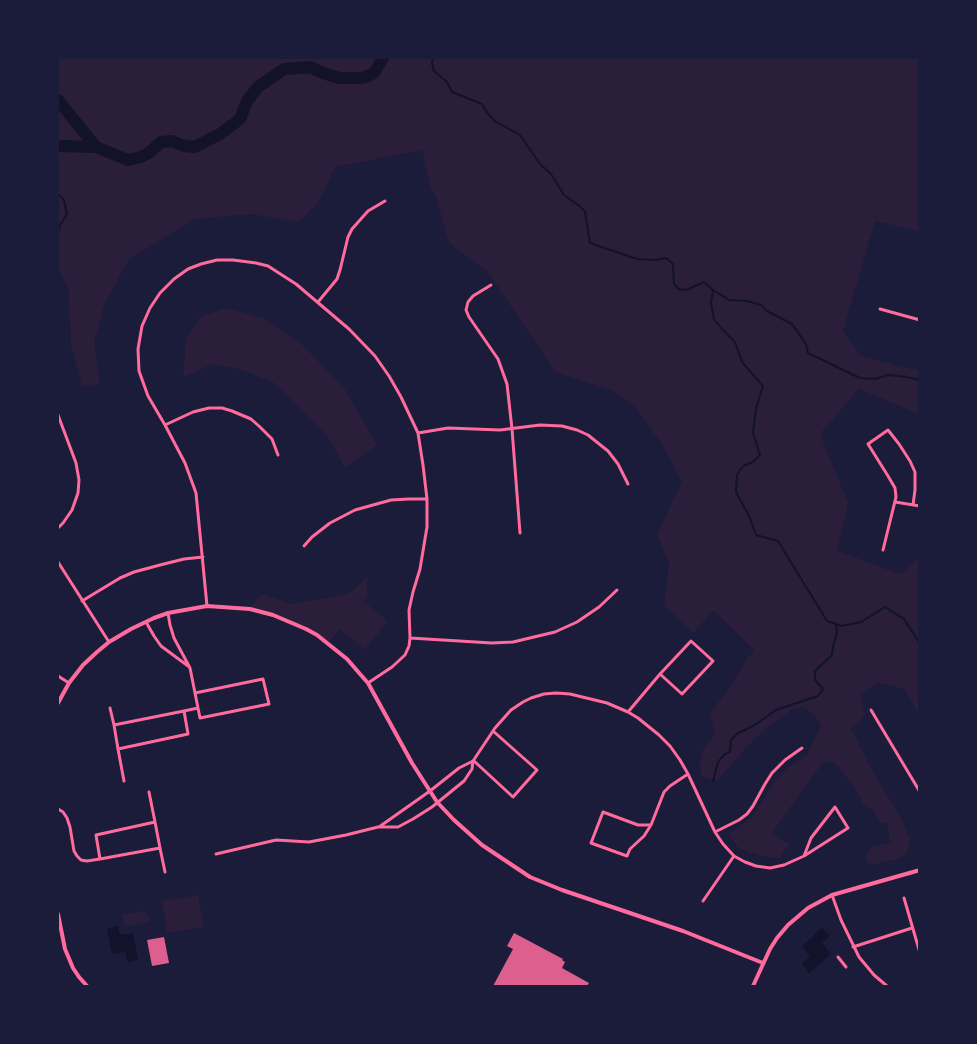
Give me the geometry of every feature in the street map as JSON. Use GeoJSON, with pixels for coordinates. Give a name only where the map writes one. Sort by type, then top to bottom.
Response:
{"type":"FeatureCollection","features":[{"type":"Feature","properties":{"kind":"street"},"geometry":{"type":"LineString","coordinates":[[318,302],[336,279],[352,229],[368,211],[385,201]]}},
{"type":"Feature","properties":{"kind":"street"},"geometry":{"type":"LineString","coordinates":[[207,606],[196,493],[185,463],[148,396],[139,371],[138,349],[142,326],[150,308],[160,293],[174,279],[188,269],[217,260],[256,262],[268,266],[296,284],[349,329],[375,356],[401,397],[418,433],[427,499],[427,527],[420,569],[409,610],[409,646],[405,655],[392,668],[368,683]]}},
{"type":"Feature","properties":{"kind":"street"},"geometry":{"type":"LineString","coordinates":[[491,285],[473,296],[468,302],[466,310],[498,359],[507,384],[520,533]]}},
{"type":"Feature","properties":{"kind":"street"},"geometry":{"type":"LineString","coordinates":[[880,309],[920,320]]}},
{"type":"Feature","properties":{"kind":"street"},"geometry":{"type":"LineString","coordinates":[[165,424],[193,412],[209,408],[222,408],[252,420],[272,439],[278,455]]}},
{"type":"Feature","properties":{"kind":"street"},"geometry":{"type":"LineString","coordinates":[[58,415],[76,463],[79,480],[78,493],[72,510],[58,528]]}},
{"type":"Feature","properties":{"kind":"street"},"geometry":{"type":"LineString","coordinates":[[418,433],[448,428],[483,430],[512,429],[540,425],[562,426],[588,434],[608,451],[618,464],[628,484]]}},
{"type":"Feature","properties":{"kind":"street"},"geometry":{"type":"LineString","coordinates":[[883,550],[896,498],[895,488],[868,444],[888,430],[910,461],[915,472],[916,490],[913,505]]}},
{"type":"Feature","properties":{"kind":"street"},"geometry":{"type":"LineString","coordinates":[[304,546],[330,523],[355,510],[391,500],[427,499]]}},
{"type":"Feature","properties":{"kind":"street"},"geometry":{"type":"LineString","coordinates":[[895,502],[920,506]]}},
{"type":"Feature","properties":{"kind":"street"},"geometry":{"type":"LineString","coordinates":[[82,600],[134,572],[160,564],[203,557]]}},
{"type":"Feature","properties":{"kind":"street"},"geometry":{"type":"LineString","coordinates":[[58,562],[109,642]]}},
{"type":"Feature","properties":{"kind":"street"},"geometry":{"type":"LineString","coordinates":[[410,638],[492,643],[514,642],[555,632],[577,622],[599,607],[617,590]]}},
{"type":"Feature","properties":{"kind":"street"},"geometry":{"type":"LineString","coordinates":[[58,703],[69,683],[83,666],[109,642],[131,628],[168,613],[207,606],[250,609],[273,615],[306,629],[347,659],[368,683],[412,763],[437,802],[482,845],[530,876],[562,890],[683,931],[763,963]]}},
{"type":"Feature","properties":{"kind":"street"},"geometry":{"type":"LineString","coordinates":[[168,613],[174,638],[190,668],[195,693],[200,718],[269,704],[263,679],[195,693]]}},
{"type":"Feature","properties":{"kind":"street"},"geometry":{"type":"LineString","coordinates":[[146,622],[161,646],[190,668]]}},
{"type":"Feature","properties":{"kind":"street"},"geometry":{"type":"LineString","coordinates":[[628,712],[660,674],[691,641],[713,660],[682,694],[660,674]]}},
{"type":"Feature","properties":{"kind":"street"},"geometry":{"type":"LineString","coordinates":[[58,676],[69,683]]}},
{"type":"Feature","properties":{"kind":"street"},"geometry":{"type":"LineString","coordinates":[[216,854],[276,840],[309,842],[378,827],[398,827],[413,819],[464,781],[472,769],[473,761],[493,731],[511,710],[523,702],[544,694],[556,693],[576,695],[607,703],[628,712],[665,741],[688,774],[715,832],[734,856],[744,862],[770,868],[784,865],[804,856],[848,828],[834,807],[811,838],[804,856]]}},
{"type":"Feature","properties":{"kind":"street"},"geometry":{"type":"LineString","coordinates":[[110,708],[124,781]]}},
{"type":"Feature","properties":{"kind":"street"},"geometry":{"type":"LineString","coordinates":[[114,725],[198,708]]}},
{"type":"Feature","properties":{"kind":"street"},"geometry":{"type":"LineString","coordinates":[[871,710],[920,792]]}},
{"type":"Feature","properties":{"kind":"street"},"geometry":{"type":"LineString","coordinates":[[118,749],[188,734],[184,711]]}},
{"type":"Feature","properties":{"kind":"street"},"geometry":{"type":"LineString","coordinates":[[473,761],[513,797],[537,770],[493,731]]}},
{"type":"Feature","properties":{"kind":"street"},"geometry":{"type":"LineString","coordinates":[[715,832],[747,814],[772,773],[785,760],[802,748]]}},
{"type":"Feature","properties":{"kind":"street"},"geometry":{"type":"LineString","coordinates":[[378,827],[430,791],[459,768],[473,761]]}},
{"type":"Feature","properties":{"kind":"street"},"geometry":{"type":"LineString","coordinates":[[650,825],[638,825],[603,812],[591,843],[627,856],[630,849],[644,836],[650,825],[664,792],[688,774]]}},
{"type":"Feature","properties":{"kind":"street"},"geometry":{"type":"LineString","coordinates":[[149,792],[165,872]]}},
{"type":"Feature","properties":{"kind":"street"},"geometry":{"type":"LineString","coordinates":[[58,809],[67,818],[74,851],[81,860],[87,861],[160,848]]}},
{"type":"Feature","properties":{"kind":"street"},"geometry":{"type":"LineString","coordinates":[[100,859],[96,835],[155,822]]}},
{"type":"Feature","properties":{"kind":"street"},"geometry":{"type":"LineString","coordinates":[[703,900],[734,856]]}},
{"type":"Feature","properties":{"kind":"street"},"geometry":{"type":"LineString","coordinates":[[753,986],[777,938],[788,925],[808,908],[832,895],[920,870]]}},
{"type":"Feature","properties":{"kind":"street"},"geometry":{"type":"LineString","coordinates":[[832,895],[853,947],[867,968],[887,986]]}},
{"type":"Feature","properties":{"kind":"street"},"geometry":{"type":"LineString","coordinates":[[904,898],[920,953]]}},
{"type":"Feature","properties":{"kind":"street"},"geometry":{"type":"LineString","coordinates":[[58,914],[65,949],[73,968],[88,986]]}},
{"type":"Feature","properties":{"kind":"street"},"geometry":{"type":"LineString","coordinates":[[853,947],[912,928]]}},
{"type":"Feature","properties":{"kind":"street"},"geometry":{"type":"LineString","coordinates":[[838,957],[846,967]]}},
{"type":"Feature","properties":{"kind":"shaded area"},"geometry":{"type":"Polygon","coordinates":[[[58,58],[919,58],[919,231],[875,221],[843,331],[861,356],[919,371],[919,414],[859,389],[820,434],[848,503],[837,551],[900,574],[919,558],[919,715],[905,689],[877,683],[860,695],[865,713],[861,720],[851,729],[875,776],[900,816],[910,839],[907,853],[899,859],[875,864],[867,862],[866,855],[872,847],[890,842],[887,828],[890,824],[888,822],[880,823],[872,809],[864,806],[855,787],[834,762],[823,762],[772,833],[789,844],[780,858],[761,856],[738,848],[729,834],[752,817],[775,781],[789,767],[806,756],[821,725],[813,714],[804,707],[792,709],[763,731],[717,781],[701,776],[700,764],[703,749],[715,735],[710,714],[754,650],[713,610],[694,633],[664,606],[669,564],[657,534],[682,482],[665,449],[637,409],[612,390],[555,372],[487,271],[449,243],[435,194],[431,188],[422,150],[335,167],[319,202],[299,222],[251,214],[195,219],[129,259],[104,305],[94,342],[100,384],[82,386],[71,345],[68,286],[58,272],[58,58]]]}},
{"type":"Feature","properties":{"kind":"shaded area"},"geometry":{"type":"Polygon","coordinates":[[[225,308],[263,318],[304,346],[345,389],[377,445],[345,468],[328,437],[274,383],[243,370],[213,364],[183,377],[186,339],[200,317],[225,308]]]}},
{"type":"Feature","properties":{"kind":"shaded area"},"geometry":{"type":"Polygon","coordinates":[[[367,577],[367,597],[363,601],[388,621],[365,650],[340,629],[327,644],[311,632],[273,615],[249,608],[262,594],[291,604],[345,594],[352,591],[367,577]]]}},
{"type":"Feature","properties":{"kind":"shaded area"},"geometry":{"type":"Polygon","coordinates":[[[198,895],[204,927],[167,933],[162,901],[198,895]]]}},
{"type":"Feature","properties":{"kind":"shaded area"},"geometry":{"type":"Polygon","coordinates":[[[144,911],[150,920],[149,922],[127,926],[124,924],[123,914],[144,911]]]}},
{"type":"Feature","properties":{"kind":"shaded area"},"geometry":{"type":"Polygon","coordinates":[[[118,926],[120,935],[133,933],[138,960],[128,962],[125,952],[112,954],[107,929],[118,926]]]}},
{"type":"Feature","properties":{"kind":"shaded area"},"geometry":{"type":"Polygon","coordinates":[[[822,928],[830,936],[822,943],[831,954],[809,973],[802,964],[810,956],[802,946],[822,928]]]}},
{"type":"Feature","properties":{"kind":"building"},"geometry":{"type":"Polygon","coordinates":[[[514,933],[563,959],[565,962],[562,968],[589,983],[587,986],[493,986],[513,949],[507,946],[514,933]]]}},
{"type":"Feature","properties":{"kind":"building"},"geometry":{"type":"Polygon","coordinates":[[[164,937],[169,963],[152,966],[147,940],[164,937]]]}},
{"type":"Feature","properties":{"kind":"waterway"},"geometry":{"type":"LineString","coordinates":[[58,146],[96,147],[128,160],[141,157],[161,142],[172,141],[184,146],[195,147],[220,134],[240,119],[247,101],[258,87],[284,69],[310,67],[339,78],[363,78],[374,73],[383,58]]}},
{"type":"Feature","properties":{"kind":"waterway"},"geometry":{"type":"LineString","coordinates":[[433,58],[434,71],[447,82],[452,92],[482,104],[495,121],[520,135],[540,164],[551,174],[564,195],[585,212],[590,243],[637,259],[655,260],[666,258],[673,264],[674,284],[679,289],[686,290],[704,282],[713,290],[711,303],[714,319],[735,342],[742,362],[763,386],[756,408],[753,433],[760,455],[753,462],[743,466],[737,475],[736,492],[749,516],[756,535],[778,541],[827,621],[842,626],[861,622],[885,607],[904,619],[920,644]]}},
{"type":"Feature","properties":{"kind":"waterway"},"geometry":{"type":"LineString","coordinates":[[58,100],[96,147]]}},
{"type":"Feature","properties":{"kind":"waterway"},"geometry":{"type":"LineString","coordinates":[[58,194],[64,200],[67,214],[58,231]]}},
{"type":"Feature","properties":{"kind":"waterway"},"geometry":{"type":"LineString","coordinates":[[713,290],[729,300],[747,301],[761,305],[767,311],[792,324],[806,344],[808,353],[860,378],[875,379],[888,375],[920,380]]}},
{"type":"Feature","properties":{"kind":"waterway"},"geometry":{"type":"LineString","coordinates":[[713,781],[718,762],[725,754],[730,752],[731,740],[738,733],[755,725],[776,710],[818,696],[823,689],[815,680],[815,671],[832,655],[837,632],[836,624]]}}]}
